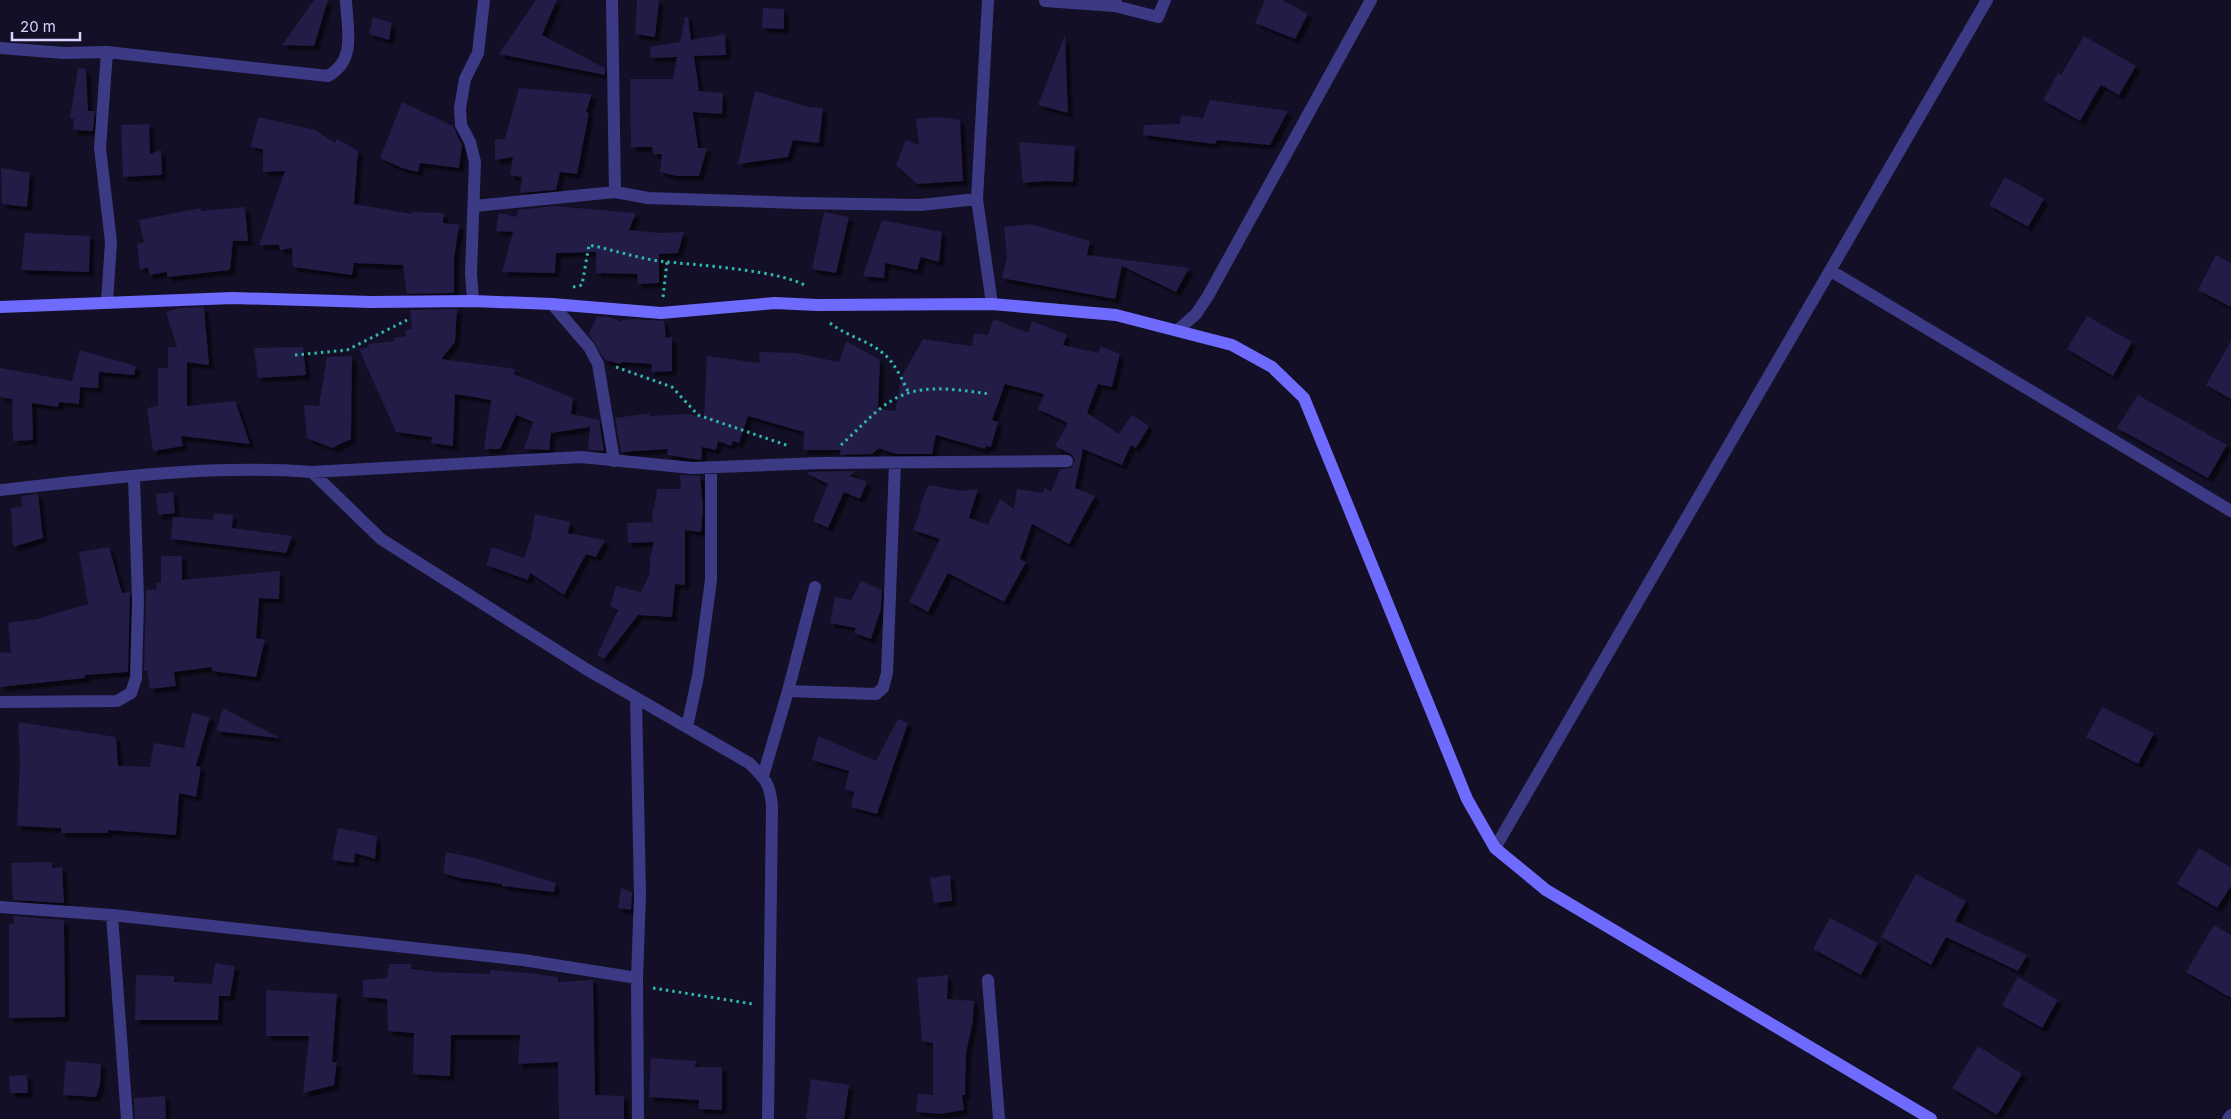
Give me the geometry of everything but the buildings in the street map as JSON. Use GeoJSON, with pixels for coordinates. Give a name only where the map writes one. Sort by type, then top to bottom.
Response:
{"type":"FeatureCollection","features":[{"type":"Feature","properties":{"kind":"street"},"geometry":{"type":"LineString","coordinates":[[0,48],[64,53],[107,52],[328,76],[340,69],[347,57],[346,0]]}},
{"type":"Feature","properties":{"kind":"street"},"geometry":{"type":"LineString","coordinates":[[473,301],[471,273],[475,162],[470,142],[461,125],[460,108],[465,79],[478,53],[484,0]]}},
{"type":"Feature","properties":{"kind":"street"},"geometry":{"type":"LineString","coordinates":[[612,0],[615,192]]}},
{"type":"Feature","properties":{"kind":"street"},"geometry":{"type":"LineString","coordinates":[[988,0],[977,199],[992,304]]}},
{"type":"Feature","properties":{"kind":"street"},"geometry":{"type":"LineString","coordinates":[[1045,1],[1115,3],[1158,17],[1165,0]]}},
{"type":"Feature","properties":{"kind":"street"},"geometry":{"type":"LineString","coordinates":[[1179,329],[1196,314],[1208,296],[1371,0]]}},
{"type":"Feature","properties":{"kind":"street"},"geometry":{"type":"LineString","coordinates":[[1495,848],[1987,0]]}},
{"type":"Feature","properties":{"kind":"street"},"geometry":{"type":"LineString","coordinates":[[107,52],[100,148],[111,242],[107,302]]}},
{"type":"Feature","properties":{"kind":"street"},"geometry":{"type":"LineString","coordinates":[[474,206],[615,192],[648,198],[799,203],[920,205],[977,199]]}},
{"type":"Feature","properties":{"kind":"street"},"geometry":{"type":"LineString","coordinates":[[1831,271],[2231,511]]}},
{"type":"Feature","properties":{"kind":"street"},"geometry":{"type":"LineString","coordinates":[[0,306],[233,298],[371,302],[473,301],[552,304],[661,313],[775,303],[817,305],[992,304],[1116,315],[1179,329],[1232,344],[1272,367],[1304,398],[1466,798],[1495,848],[1546,890],[1931,1119]]}},
{"type":"Feature","properties":{"kind":"street"},"geometry":{"type":"LineString","coordinates":[[552,304],[589,347],[598,364],[614,461]]}},
{"type":"Feature","properties":{"kind":"street"},"geometry":{"type":"LineString","coordinates":[[0,490],[173,471],[273,469],[312,472],[581,457],[692,468],[820,463],[895,464],[1067,461]]}},
{"type":"Feature","properties":{"kind":"street"},"geometry":{"type":"LineString","coordinates":[[788,691],[876,694],[883,688],[887,673],[895,464]]}},
{"type":"Feature","properties":{"kind":"street"},"geometry":{"type":"LineString","coordinates":[[687,727],[698,676],[712,580],[711,468]]}},
{"type":"Feature","properties":{"kind":"street"},"geometry":{"type":"LineString","coordinates":[[312,472],[381,539],[586,669],[749,763],[763,776],[770,788],[772,806],[771,1005],[768,1119]]}},
{"type":"Feature","properties":{"kind":"street"},"geometry":{"type":"LineString","coordinates":[[0,702],[117,701],[131,692],[136,678],[138,600],[134,476]]}},
{"type":"Feature","properties":{"kind":"street"},"geometry":{"type":"LineString","coordinates":[[763,776],[788,691],[815,587]]}},
{"type":"Feature","properties":{"kind":"street"},"geometry":{"type":"LineString","coordinates":[[636,698],[640,895],[637,978],[638,1119]]}},
{"type":"Feature","properties":{"kind":"street"},"geometry":{"type":"LineString","coordinates":[[0,907],[112,915],[523,960],[637,978]]}},
{"type":"Feature","properties":{"kind":"street"},"geometry":{"type":"LineString","coordinates":[[112,915],[127,1119]]}},
{"type":"Feature","properties":{"kind":"street"},"geometry":{"type":"LineString","coordinates":[[988,980],[999,1119]]}},
{"type":"Feature","properties":{"kind":"street"},"geometry":{"type":"LineString","coordinates":[[2228,1119],[2231,1114]]}},
{"type":"Feature","properties":{"kind":"path"},"geometry":{"type":"LineString","coordinates":[[661,313],[667,262]]}},
{"type":"Feature","properties":{"kind":"path"},"geometry":{"type":"LineString","coordinates":[[598,364],[622,368],[672,387],[698,416],[791,447]]}},
{"type":"Feature","properties":{"kind":"path"},"geometry":{"type":"LineString","coordinates":[[820,463],[891,401],[909,393],[932,388],[990,394]]}},
{"type":"Feature","properties":{"kind":"path"},"geometry":{"type":"LineString","coordinates":[[637,978],[652,988],[771,1005]]}}]}
